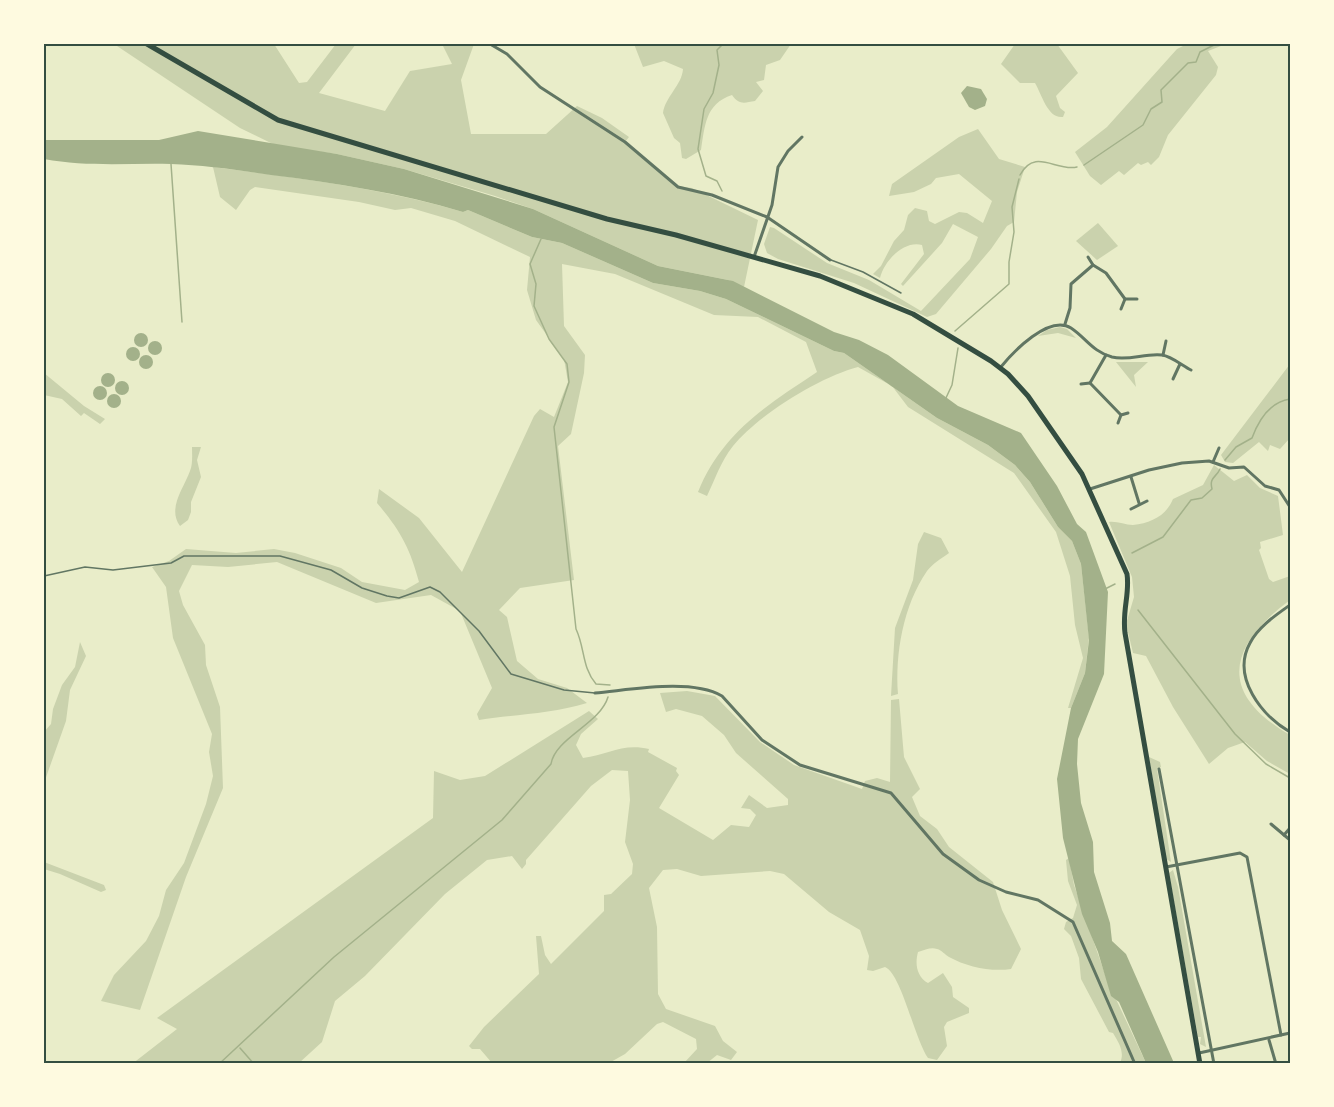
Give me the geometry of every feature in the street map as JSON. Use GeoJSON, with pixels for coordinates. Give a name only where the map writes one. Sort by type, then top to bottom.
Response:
{"type":"FeatureCollection","features":[{"type":"Feature","properties":{"kind":"main road"},"geometry":{"type":"LineString","coordinates":[[147,44],[278,120],[607,219],[820,276],[895,306],[932,325],[1000,368],[1028,396],[1090,489],[1127,574],[1127,591],[1123,607],[1125,633],[1200,1064]]}},
{"type":"Feature","properties":{"kind":"street"},"geometry":{"type":"LineString","coordinates":[[490,44],[507,54],[540,87],[625,142],[678,187],[712,195],[767,218],[830,260]]}},
{"type":"Feature","properties":{"kind":"street"},"geometry":{"type":"LineString","coordinates":[[754,257],[772,205],[778,167],[788,151],[802,137]]}},
{"type":"Feature","properties":{"kind":"street"},"geometry":{"type":"LineString","coordinates":[[1088,257],[1093,265],[1106,273],[1125,299]]}},
{"type":"Feature","properties":{"kind":"street"},"geometry":{"type":"LineString","coordinates":[[1065,325],[1070,308],[1071,284],[1093,265]]}},
{"type":"Feature","properties":{"kind":"street"},"geometry":{"type":"LineString","coordinates":[[1125,299],[1137,299]]}},
{"type":"Feature","properties":{"kind":"street"},"geometry":{"type":"LineString","coordinates":[[1121,309],[1125,299]]}},
{"type":"Feature","properties":{"kind":"street"},"geometry":{"type":"LineString","coordinates":[[1000,368],[1044,328],[1056,324],[1065,325],[1089,346],[1106,355],[1132,359],[1163,355],[1191,370]]}},
{"type":"Feature","properties":{"kind":"street"},"geometry":{"type":"LineString","coordinates":[[1163,355],[1166,341]]}},
{"type":"Feature","properties":{"kind":"street"},"geometry":{"type":"LineString","coordinates":[[1090,383],[1106,355]]}},
{"type":"Feature","properties":{"kind":"street"},"geometry":{"type":"LineString","coordinates":[[1173,379],[1180,364]]}},
{"type":"Feature","properties":{"kind":"street"},"geometry":{"type":"LineString","coordinates":[[1081,384],[1090,383]]}},
{"type":"Feature","properties":{"kind":"street"},"geometry":{"type":"LineString","coordinates":[[1090,383],[1121,415]]}},
{"type":"Feature","properties":{"kind":"street"},"geometry":{"type":"LineString","coordinates":[[1121,415],[1128,413]]}},
{"type":"Feature","properties":{"kind":"street"},"geometry":{"type":"LineString","coordinates":[[1118,423],[1121,415]]}},
{"type":"Feature","properties":{"kind":"street"},"geometry":{"type":"LineString","coordinates":[[1213,462],[1219,448]]}},
{"type":"Feature","properties":{"kind":"street"},"geometry":{"type":"LineString","coordinates":[[1090,489],[1174,464],[1213,462],[1228,468],[1244,467],[1265,486],[1279,490],[1290,507]]}},
{"type":"Feature","properties":{"kind":"street"},"geometry":{"type":"LineString","coordinates":[[1131,477],[1139,503]]}},
{"type":"Feature","properties":{"kind":"street"},"geometry":{"type":"LineString","coordinates":[[1131,508],[1147,501]]}},
{"type":"Feature","properties":{"kind":"street"},"geometry":{"type":"LineString","coordinates":[[1290,605],[1254,637],[1245,658],[1249,686],[1257,702],[1270,718],[1290,732]]}},
{"type":"Feature","properties":{"kind":"street"},"geometry":{"type":"LineString","coordinates":[[595,693],[682,688],[704,689],[722,696],[762,740],[800,765],[891,793],[943,854],[979,880],[1006,892],[1038,900],[1073,922],[1135,1064]]}},
{"type":"Feature","properties":{"kind":"street"},"geometry":{"type":"LineString","coordinates":[[1159,769],[1210,1051],[1215,1064]]}},
{"type":"Feature","properties":{"kind":"street"},"geometry":{"type":"LineString","coordinates":[[1271,824],[1290,840]]}},
{"type":"Feature","properties":{"kind":"street"},"geometry":{"type":"LineString","coordinates":[[1284,835],[1290,828]]}},
{"type":"Feature","properties":{"kind":"street"},"geometry":{"type":"LineString","coordinates":[[1165,867],[1240,853],[1247,857],[1281,1035]]}},
{"type":"Feature","properties":{"kind":"street"},"geometry":{"type":"LineString","coordinates":[[1197,1054],[1269,1040],[1290,1033]]}},
{"type":"Feature","properties":{"kind":"street"},"geometry":{"type":"LineString","coordinates":[[1269,1040],[1276,1064]]}},
{"type":"Feature","properties":{"kind":"lane"},"geometry":{"type":"LineString","coordinates":[[830,260],[863,272],[901,293]]}},
{"type":"Feature","properties":{"kind":"lane"},"geometry":{"type":"LineString","coordinates":[[44,576],[85,567],[113,570],[171,563],[184,556],[280,556],[331,570],[362,588],[387,596],[399,598],[430,587],[440,592],[479,631],[511,674],[564,690],[595,693]]}},
{"type":"Feature","properties":{"kind":"shaded area"},"geometry":{"type":"Polygon","coordinates":[[[114,44],[274,44],[299,83],[307,82],[336,44],[356,44],[319,93],[385,111],[410,71],[452,64],[442,44],[474,44],[461,80],[471,134],[546,134],[577,106],[602,118],[629,137],[625,142],[678,186],[692,188],[758,220],[744,287],[728,280],[658,266],[533,209],[495,196],[404,169],[337,154],[277,146],[240,128],[114,44]]]}},
{"type":"Feature","properties":{"kind":"shaded area"},"geometry":{"type":"Polygon","coordinates":[[[634,44],[791,44],[780,60],[766,65],[764,80],[756,82],[763,91],[755,101],[742,102],[732,95],[716,104],[708,117],[701,150],[686,159],[682,158],[680,143],[674,138],[663,113],[664,107],[680,80],[683,69],[664,61],[643,67],[634,44]]]}},
{"type":"Feature","properties":{"kind":"shaded area"},"geometry":{"type":"Polygon","coordinates":[[[1015,44],[1057,44],[1078,73],[1056,96],[1060,108],[1065,112],[1063,117],[1058,117],[1049,110],[1035,83],[1020,83],[1001,64],[1015,44]]]}},
{"type":"Feature","properties":{"kind":"shaded area"},"geometry":{"type":"Polygon","coordinates":[[[1187,44],[1226,44],[1208,51],[1218,67],[1216,75],[1168,135],[1159,157],[1151,165],[1148,162],[1141,165],[1138,163],[1124,175],[1119,171],[1101,185],[1090,176],[1075,152],[1107,127],[1177,49],[1187,44]]]}},
{"type":"Feature","properties":{"kind":"shaded area"},"geometry":{"type":"Polygon","coordinates":[[[967,86],[981,89],[987,99],[985,106],[975,110],[969,107],[961,93],[967,86]]]}},
{"type":"Feature","properties":{"kind":"shaded area"},"geometry":{"type":"Polygon","coordinates":[[[978,129],[999,159],[1025,167],[1017,192],[1014,222],[1007,226],[991,249],[936,314],[927,317],[854,283],[778,259],[767,253],[764,244],[770,227],[827,263],[869,280],[921,311],[970,259],[978,237],[953,224],[942,243],[903,286],[901,284],[924,254],[922,245],[908,246],[896,253],[882,271],[880,278],[873,274],[881,266],[894,241],[904,230],[908,215],[915,208],[927,211],[929,221],[935,224],[959,212],[967,213],[983,223],[992,201],[959,174],[936,178],[931,184],[914,192],[889,196],[892,184],[959,137],[978,129]]]}},
{"type":"Feature","properties":{"kind":"shaded area"},"geometry":{"type":"Polygon","coordinates":[[[198,131],[337,154],[404,169],[533,209],[658,266],[733,281],[834,332],[859,340],[888,355],[958,406],[1021,433],[1057,486],[1077,524],[1086,532],[1108,592],[1104,674],[1078,739],[1077,764],[1081,803],[1093,842],[1094,872],[1110,923],[1112,941],[1126,954],[1174,1063],[1146,1063],[1119,1002],[1111,996],[1098,952],[1082,914],[1063,838],[1057,779],[1071,708],[1085,673],[1089,640],[1081,564],[1072,541],[1058,527],[1030,482],[1015,465],[988,445],[937,418],[844,353],[834,351],[726,299],[700,291],[653,283],[562,243],[532,237],[468,210],[463,212],[416,199],[344,185],[221,168],[171,164],[91,164],[44,159],[44,140],[159,140],[198,131]]]}},
{"type":"Feature","properties":{"kind":"shaded area"},"geometry":{"type":"Polygon","coordinates":[[[213,167],[339,185],[401,196],[463,212],[468,210],[532,237],[562,243],[653,283],[700,291],[726,299],[834,351],[844,353],[888,384],[858,367],[826,379],[791,398],[758,422],[733,446],[707,496],[698,492],[708,471],[733,437],[763,409],[817,372],[806,342],[758,317],[714,315],[615,274],[562,264],[564,326],[585,355],[584,373],[571,434],[558,446],[574,580],[520,588],[499,610],[507,617],[517,661],[538,679],[567,688],[587,703],[574,707],[479,720],[477,714],[492,688],[460,611],[431,595],[376,603],[277,562],[228,567],[192,565],[179,591],[183,605],[205,645],[206,665],[220,707],[223,788],[186,877],[140,1010],[101,1001],[114,975],[146,941],[159,916],[166,890],[184,863],[206,804],[213,776],[209,752],[212,734],[173,638],[166,587],[152,567],[169,561],[186,549],[236,553],[274,549],[295,553],[341,568],[362,582],[405,590],[419,582],[403,540],[377,503],[379,489],[419,518],[462,572],[534,416],[540,409],[554,417],[568,382],[564,359],[536,320],[527,290],[530,257],[455,221],[411,208],[395,210],[359,202],[255,187],[250,190],[236,210],[220,197],[213,167]]]}},
{"type":"Feature","properties":{"kind":"shaded area"},"geometry":{"type":"Polygon","coordinates":[[[1098,223],[1118,246],[1097,260],[1076,241],[1098,223]]]}},
{"type":"Feature","properties":{"kind":"shaded area"},"geometry":{"type":"Polygon","coordinates":[[[1060,327],[1067,329],[1076,338],[1058,333],[1038,336],[1047,330],[1060,327]]]}},
{"type":"Feature","properties":{"kind":"shaded area"},"geometry":{"type":"Polygon","coordinates":[[[138,333],[144,333],[148,340],[144,347],[138,347],[134,343],[134,337],[138,333]]]}},
{"type":"Feature","properties":{"kind":"shaded area"},"geometry":{"type":"Polygon","coordinates":[[[152,341],[158,341],[162,348],[158,355],[152,355],[148,351],[148,345],[152,341]]]}},
{"type":"Feature","properties":{"kind":"shaded area"},"geometry":{"type":"Polygon","coordinates":[[[130,347],[136,347],[140,354],[136,361],[130,361],[126,357],[126,351],[130,347]]]}},
{"type":"Feature","properties":{"kind":"shaded area"},"geometry":{"type":"Polygon","coordinates":[[[143,355],[149,355],[153,362],[149,369],[143,369],[139,365],[139,359],[143,355]]]}},
{"type":"Feature","properties":{"kind":"shaded area"},"geometry":{"type":"Polygon","coordinates":[[[1116,362],[1148,362],[1134,375],[1136,387],[1116,362]]]}},
{"type":"Feature","properties":{"kind":"shaded area"},"geometry":{"type":"Polygon","coordinates":[[[1290,364],[1290,438],[1280,449],[1270,445],[1268,451],[1259,442],[1233,463],[1225,462],[1221,455],[1290,364]]]}},
{"type":"Feature","properties":{"kind":"shaded area"},"geometry":{"type":"Polygon","coordinates":[[[44,373],[84,406],[105,419],[100,424],[84,413],[81,416],[62,399],[44,395],[44,373]]]}},
{"type":"Feature","properties":{"kind":"shaded area"},"geometry":{"type":"Polygon","coordinates":[[[105,373],[111,373],[115,380],[111,387],[105,387],[101,383],[101,377],[105,373]]]}},
{"type":"Feature","properties":{"kind":"shaded area"},"geometry":{"type":"Polygon","coordinates":[[[122,381],[127,383],[129,388],[127,393],[122,395],[117,393],[115,388],[117,383],[122,381]]]}},
{"type":"Feature","properties":{"kind":"shaded area"},"geometry":{"type":"Polygon","coordinates":[[[100,386],[105,388],[107,393],[105,398],[100,400],[95,398],[93,393],[95,388],[100,386]]]}},
{"type":"Feature","properties":{"kind":"shaded area"},"geometry":{"type":"Polygon","coordinates":[[[893,387],[937,418],[988,445],[1015,465],[1030,482],[1058,527],[1072,541],[1081,564],[1089,638],[1085,673],[1071,708],[1068,708],[1083,658],[1075,625],[1070,576],[1056,532],[1014,473],[908,407],[893,387]]]}},
{"type":"Feature","properties":{"kind":"shaded area"},"geometry":{"type":"Polygon","coordinates":[[[111,394],[117,394],[121,401],[117,408],[111,408],[107,404],[107,398],[111,394]]]}},
{"type":"Feature","properties":{"kind":"shaded area"},"geometry":{"type":"Polygon","coordinates":[[[192,447],[201,447],[197,460],[201,477],[191,502],[188,520],[180,526],[176,519],[176,505],[191,468],[192,447]]]}},
{"type":"Feature","properties":{"kind":"shaded area"},"geometry":{"type":"Polygon","coordinates":[[[1214,465],[1234,481],[1247,475],[1260,488],[1278,496],[1283,535],[1260,542],[1259,550],[1269,579],[1273,582],[1290,576],[1290,600],[1269,617],[1254,635],[1244,652],[1239,669],[1242,686],[1250,703],[1266,719],[1290,735],[1290,774],[1267,761],[1245,742],[1228,748],[1209,764],[1173,707],[1146,656],[1133,653],[1126,624],[1134,597],[1132,577],[1109,522],[1133,525],[1157,518],[1173,499],[1203,485],[1214,465]]]}},
{"type":"Feature","properties":{"kind":"shaded area"},"geometry":{"type":"Polygon","coordinates":[[[924,532],[941,538],[949,553],[927,571],[912,599],[902,631],[898,663],[898,694],[891,696],[895,628],[913,580],[918,544],[924,532]]]}},
{"type":"Feature","properties":{"kind":"shaded area"},"geometry":{"type":"Polygon","coordinates":[[[80,642],[86,656],[70,690],[66,721],[44,783],[44,732],[51,724],[53,709],[62,685],[75,667],[80,642]]]}},
{"type":"Feature","properties":{"kind":"shaded area"},"geometry":{"type":"Polygon","coordinates":[[[687,691],[715,696],[760,742],[794,765],[862,789],[865,781],[877,778],[890,782],[891,700],[899,699],[904,757],[920,789],[912,797],[920,816],[937,829],[949,847],[993,882],[1002,910],[1021,949],[1011,969],[1003,970],[971,966],[956,961],[935,948],[918,952],[917,969],[921,977],[928,983],[943,973],[952,987],[953,997],[969,1008],[969,1013],[947,1022],[944,1027],[947,1046],[937,1060],[928,1058],[923,1049],[897,981],[891,972],[885,967],[873,971],[867,970],[869,956],[860,930],[829,912],[784,874],[770,871],[701,876],[677,869],[663,870],[649,888],[657,927],[658,994],[666,1009],[715,1026],[723,1041],[737,1052],[731,1060],[717,1055],[707,1063],[684,1063],[697,1049],[696,1039],[663,1022],[657,1024],[625,1054],[609,1063],[492,1063],[480,1049],[472,1049],[469,1046],[484,1027],[539,974],[536,936],[541,936],[545,955],[551,964],[604,911],[604,895],[611,894],[632,874],[633,864],[625,842],[630,800],[628,771],[612,770],[591,786],[526,860],[522,869],[512,856],[487,860],[445,894],[365,976],[335,1001],[322,1042],[299,1063],[132,1064],[177,1029],[157,1018],[433,818],[434,771],[460,780],[485,776],[589,711],[598,719],[581,734],[576,745],[583,758],[623,748],[649,749],[648,752],[677,768],[679,775],[659,808],[713,840],[731,825],[749,827],[756,815],[750,809],[741,808],[749,795],[767,808],[788,805],[788,799],[736,753],[724,735],[702,716],[676,709],[666,712],[660,693],[687,691]]]}},
{"type":"Feature","properties":{"kind":"shaded area"},"geometry":{"type":"Polygon","coordinates":[[[1149,757],[1160,762],[1161,767],[1157,769],[1171,862],[1166,859],[1149,757]]]}},
{"type":"Feature","properties":{"kind":"shaded area"},"geometry":{"type":"Polygon","coordinates":[[[1069,858],[1074,885],[1107,980],[1146,1063],[1120,1063],[1122,1051],[1119,1044],[1113,1033],[1109,1032],[1081,979],[1079,958],[1071,936],[1064,929],[1066,922],[1073,918],[1077,905],[1068,881],[1066,860],[1069,858]]]}},
{"type":"Feature","properties":{"kind":"shaded area"},"geometry":{"type":"Polygon","coordinates":[[[44,862],[104,885],[106,890],[101,892],[44,869],[44,862]]]}},
{"type":"Feature","properties":{"kind":"shaded area"},"geometry":{"type":"Polygon","coordinates":[[[1173,870],[1206,1047],[1200,1044],[1201,1037],[1198,1037],[1169,873],[1173,870]]]}},
{"type":"Feature","properties":{"kind":"waterway"},"geometry":{"type":"LineString","coordinates":[[722,191],[717,181],[706,176],[698,149],[704,109],[713,93],[719,65],[717,50],[723,44]]}},
{"type":"Feature","properties":{"kind":"waterway"},"geometry":{"type":"LineString","coordinates":[[1084,165],[1143,125],[1151,109],[1162,102],[1161,90],[1188,63],[1196,62],[1200,52],[1216,44]]}},
{"type":"Feature","properties":{"kind":"waterway"},"geometry":{"type":"LineString","coordinates":[[1020,175],[1026,167],[1039,161],[1069,168],[1077,167]]}},
{"type":"Feature","properties":{"kind":"waterway"},"geometry":{"type":"LineString","coordinates":[[171,164],[182,322]]}},
{"type":"Feature","properties":{"kind":"waterway"},"geometry":{"type":"LineString","coordinates":[[955,331],[1009,284],[1009,262],[1014,232],[1012,207],[1019,179]]}},
{"type":"Feature","properties":{"kind":"waterway"},"geometry":{"type":"LineString","coordinates":[[541,239],[530,264],[536,284],[534,306],[549,339],[567,364],[569,382],[554,427],[576,629],[591,678],[596,684],[610,685]]}},
{"type":"Feature","properties":{"kind":"waterway"},"geometry":{"type":"LineString","coordinates":[[945,400],[952,385],[958,348]]}},
{"type":"Feature","properties":{"kind":"waterway"},"geometry":{"type":"LineString","coordinates":[[1225,460],[1236,447],[1252,438],[1266,412],[1290,399]]}},
{"type":"Feature","properties":{"kind":"waterway"},"geometry":{"type":"LineString","coordinates":[[1132,553],[1163,537],[1191,500],[1202,498],[1212,489],[1212,480],[1220,469]]}},
{"type":"Feature","properties":{"kind":"waterway"},"geometry":{"type":"LineString","coordinates":[[1105,589],[1115,584]]}},
{"type":"Feature","properties":{"kind":"waterway"},"geometry":{"type":"LineString","coordinates":[[1138,610],[1235,734],[1266,764],[1290,778]]}},
{"type":"Feature","properties":{"kind":"waterway"},"geometry":{"type":"LineString","coordinates":[[219,1064],[334,957],[502,820],[551,764],[560,746],[596,715],[608,697]]}},
{"type":"Feature","properties":{"kind":"waterway"},"geometry":{"type":"LineString","coordinates":[[240,1048],[254,1064]]}}]}
